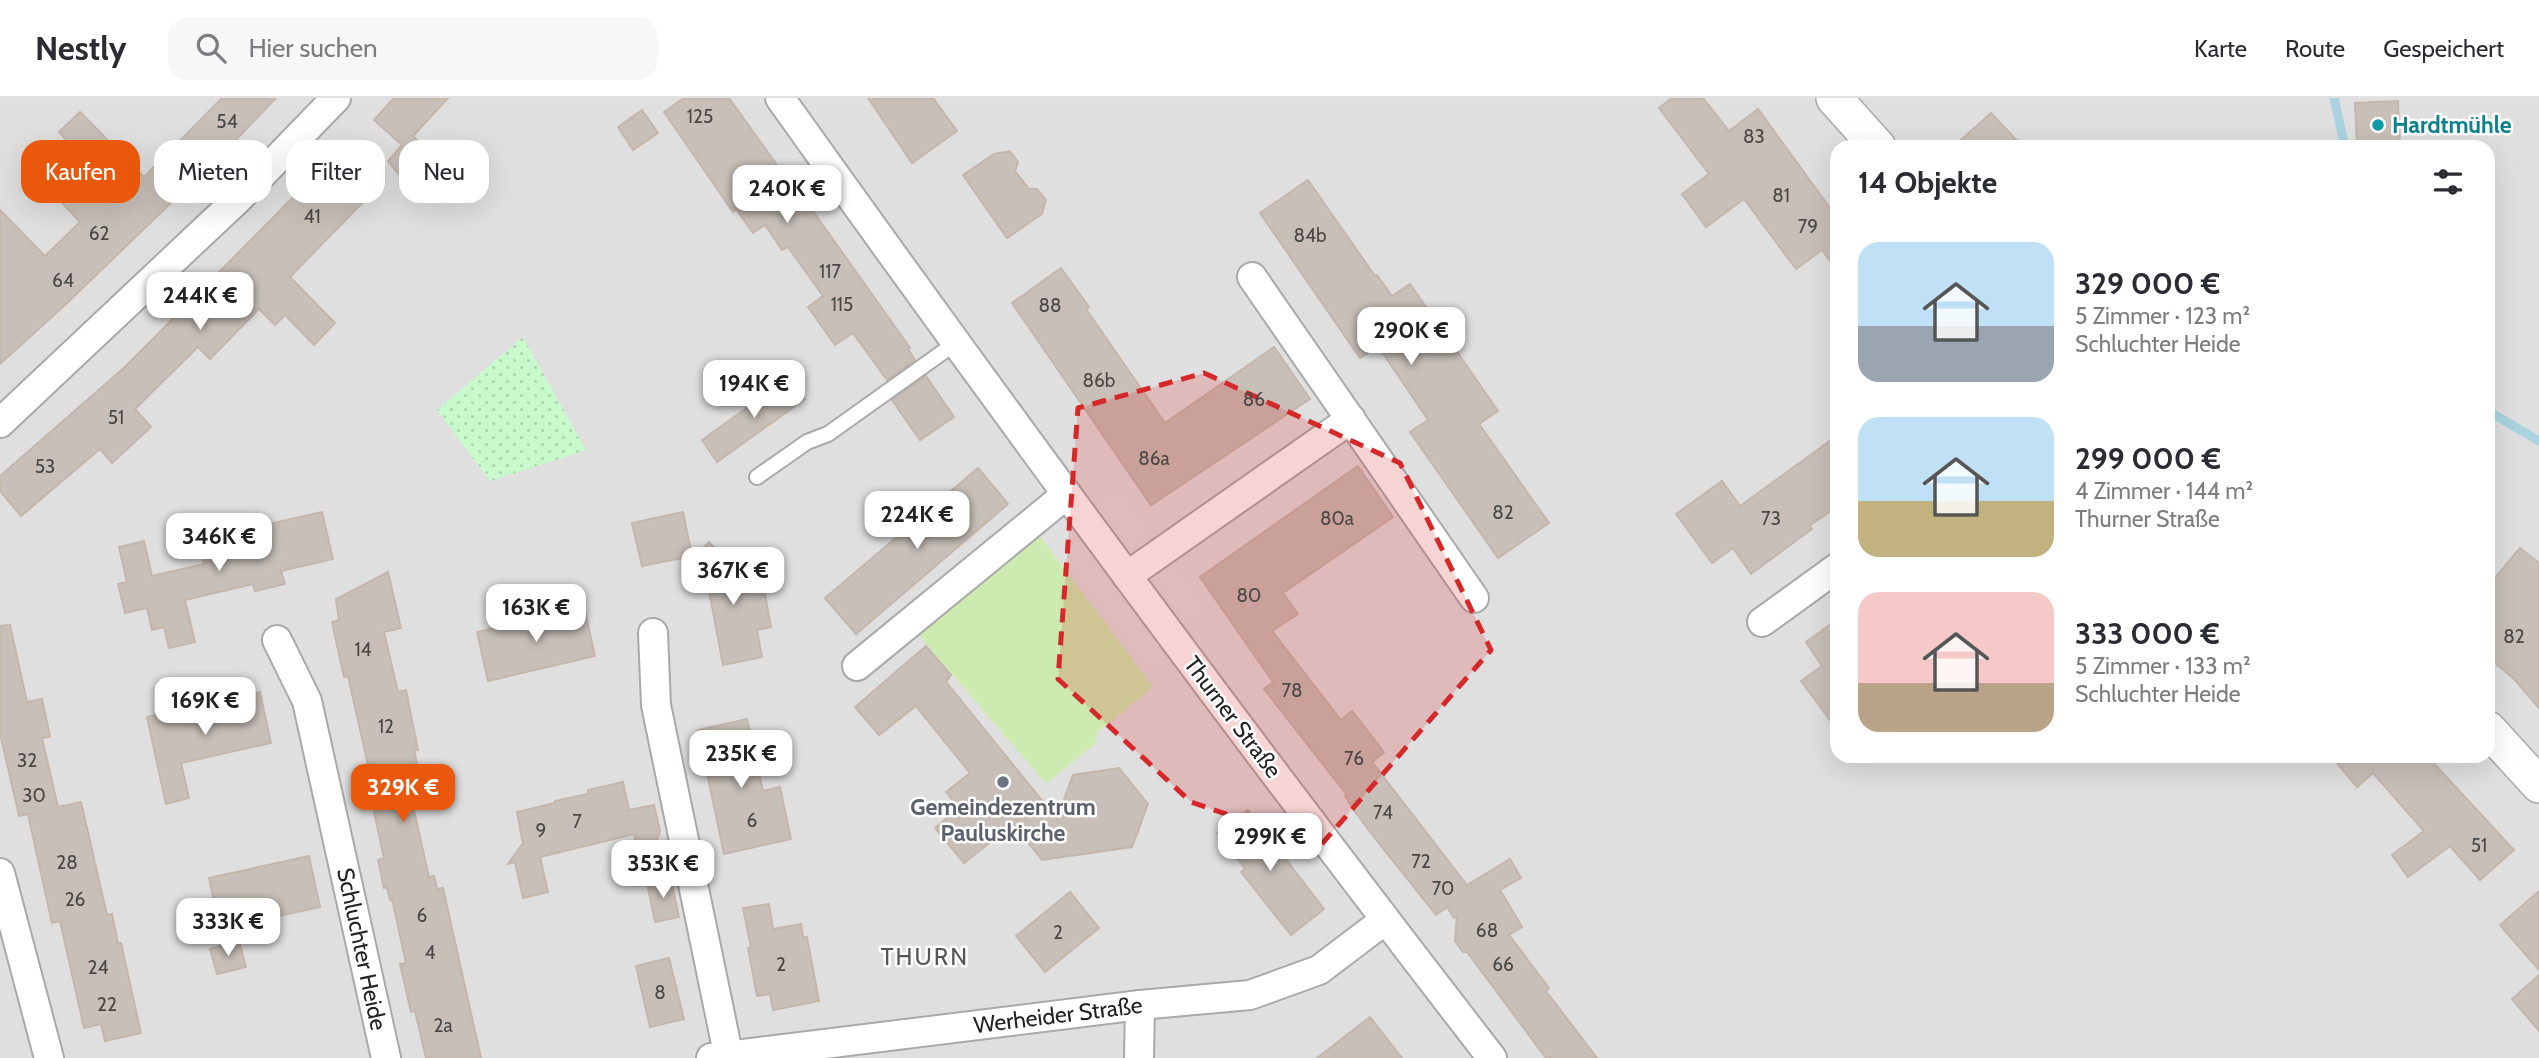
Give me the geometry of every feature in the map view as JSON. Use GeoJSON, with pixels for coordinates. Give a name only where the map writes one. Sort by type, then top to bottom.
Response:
{"type":"FeatureCollection","features":[{"type":"Feature","properties":{"kind":"street"},"geometry":{"type":"LineString","coordinates":[[0,423],[239,198],[336,98]]}},
{"type":"Feature","properties":{"kind":"street","name":"Thurner Straße"},"geometry":{"type":"LineString","coordinates":[[780,98],[1127,576],[1492,1058]]}},
{"type":"Feature","properties":{"kind":"street"},"geometry":{"type":"LineString","coordinates":[[1834,98],[1872,140]]}},
{"type":"Feature","properties":{"kind":"street"},"geometry":{"type":"LineString","coordinates":[[1252,277],[1474,598]]}},
{"type":"Feature","properties":{"kind":"street"},"geometry":{"type":"LineString","coordinates":[[1127,576],[1351,419]]}},
{"type":"Feature","properties":{"kind":"street"},"geometry":{"type":"LineString","coordinates":[[857,666],[1067,494]]}},
{"type":"Feature","properties":{"kind":"street"},"geometry":{"type":"LineString","coordinates":[[1762,622],[1830,573]]}},
{"type":"Feature","properties":{"kind":"street"},"geometry":{"type":"LineString","coordinates":[[653,633],[656,705],[723,1057]]}},
{"type":"Feature","properties":{"kind":"street","name":"Schluchter Heide"},"geometry":{"type":"LineString","coordinates":[[277,640],[307,701],[386,1058]]}},
{"type":"Feature","properties":{"kind":"street"},"geometry":{"type":"LineString","coordinates":[[2495,737],[2539,785]]}},
{"type":"Feature","properties":{"kind":"street"},"geometry":{"type":"LineString","coordinates":[[0,873],[50,1058]]}},
{"type":"Feature","properties":{"kind":"street","name":"Werheider Straße"},"geometry":{"type":"LineString","coordinates":[[723,1057],[1140,1005],[1250,995],[1319,970],[1385,920]]}},
{"type":"Feature","properties":{"kind":"street"},"geometry":{"type":"LineString","coordinates":[[1139,1058],[1140,1005]]}},
{"type":"Feature","properties":{"kind":"lane"},"geometry":{"type":"LineString","coordinates":[[757,477],[807,442],[828,434],[957,342]]}},
{"type":"Feature","properties":{"kind":"highlighted area"},"geometry":{"type":"Polygon","coordinates":[[[1204,373],[1400,463],[1491,650],[1320,846],[1191,802],[1058,679],[1078,408],[1204,373]]]}},
{"type":"Feature","properties":{"kind":"shaded area"},"geometry":{"type":"Polygon","coordinates":[[[0,98],[2539,98],[2539,1058],[0,1058],[0,98]]]}},
{"type":"Feature","properties":{"kind":"shaded area"},"geometry":{"type":"Polygon","coordinates":[[[1118,491],[1149,533],[1132,546],[1101,504],[1118,491]]]}},
{"type":"Feature","properties":{"kind":"shaded area"},"geometry":{"type":"Polygon","coordinates":[[[1083,538],[1167,653],[1148,667],[1063,553],[1083,538]]]}},
{"type":"Feature","properties":{"kind":"shaded area"},"geometry":{"type":"Polygon","coordinates":[[[1173,566],[1206,612],[1189,624],[1157,578],[1173,566]]]}},
{"type":"Feature","properties":{"kind":"green space"},"geometry":{"type":"Polygon","coordinates":[[[523,337],[586,450],[490,481],[437,410],[523,337]]]}},
{"type":"Feature","properties":{"kind":"green space"},"geometry":{"type":"Polygon","coordinates":[[[1039,535],[1153,687],[1098,732],[1095,744],[1046,784],[918,634],[1039,535]]]}},
{"type":"Feature","properties":{"kind":"building"},"geometry":{"type":"Polygon","coordinates":[[[222,98],[276,98],[236,140],[181,140],[222,98]]]}},
{"type":"Feature","properties":{"kind":"building"},"geometry":{"type":"Polygon","coordinates":[[[394,98],[448,98],[413,136],[417,140],[399,140],[399,142],[374,120],[394,98]]]}},
{"type":"Feature","properties":{"kind":"building"},"geometry":{"type":"Polygon","coordinates":[[[684,98],[729,98],[803,197],[910,348],[908,349],[915,360],[887,380],[853,333],[835,345],[808,307],[823,296],[788,247],[782,250],[765,225],[753,233],[736,209],[733,212],[664,112],[684,98]]]}},
{"type":"Feature","properties":{"kind":"building"},"geometry":{"type":"Polygon","coordinates":[[[868,98],[933,98],[957,131],[912,163],[868,98]]]}},
{"type":"Feature","properties":{"kind":"building"},"geometry":{"type":"Polygon","coordinates":[[[1672,98],[1703,98],[1729,131],[1758,109],[1830,208],[1830,261],[1822,250],[1796,269],[1744,199],[1706,227],[1682,194],[1709,174],[1659,108],[1672,98]]]}},
{"type":"Feature","properties":{"kind":"building","name":"Hardtmühle"},"geometry":{"type":"Polygon","coordinates":[[[2398,101],[2400,140],[2357,140],[2355,103],[2398,101]]]}},
{"type":"Feature","properties":{"kind":"building"},"geometry":{"type":"Polygon","coordinates":[[[642,110],[658,133],[633,150],[618,127],[642,110]]]}},
{"type":"Feature","properties":{"kind":"building"},"geometry":{"type":"Polygon","coordinates":[[[80,112],[108,140],[66,140],[59,132],[80,112]]]}},
{"type":"Feature","properties":{"kind":"building"},"geometry":{"type":"Polygon","coordinates":[[[1991,113],[2016,140],[1961,140],[1991,113]]]}},
{"type":"Feature","properties":{"kind":"building"},"geometry":{"type":"Polygon","coordinates":[[[399,148],[399,175],[388,161],[399,148]]]}},
{"type":"Feature","properties":{"kind":"building"},"geometry":{"type":"Polygon","coordinates":[[[1010,151],[1018,162],[1015,171],[1029,189],[1037,189],[1046,200],[1042,214],[1007,238],[963,175],[994,154],[1010,151]]]}},
{"type":"Feature","properties":{"kind":"building"},"geometry":{"type":"Polygon","coordinates":[[[154,167],[154,203],[171,203],[0,364],[0,210],[45,256],[80,222],[62,203],[140,203],[140,173],[144,177],[154,167]]]}},
{"type":"Feature","properties":{"kind":"building"},"geometry":{"type":"Polygon","coordinates":[[[1308,180],[1392,296],[1410,284],[1498,411],[1479,424],[1549,523],[1498,558],[1410,432],[1428,420],[1378,346],[1360,358],[1260,213],[1308,180]]]}},
{"type":"Feature","properties":{"kind":"building"},"geometry":{"type":"Polygon","coordinates":[[[287,203],[362,203],[290,277],[335,323],[314,345],[285,315],[275,325],[259,309],[210,359],[198,347],[135,409],[151,427],[112,463],[100,449],[21,516],[0,491],[0,476],[126,366],[287,203]]]}},
{"type":"Feature","properties":{"kind":"building"},"geometry":{"type":"Polygon","coordinates":[[[1061,268],[1165,423],[1274,347],[1310,399],[1151,505],[1012,303],[1061,268]]]}},
{"type":"Feature","properties":{"kind":"building"},"geometry":{"type":"Polygon","coordinates":[[[926,376],[954,417],[920,440],[892,400],[926,376]]]}},
{"type":"Feature","properties":{"kind":"building"},"geometry":{"type":"Polygon","coordinates":[[[790,377],[805,399],[717,462],[702,440],[790,377]]]}},
{"type":"Feature","properties":{"kind":"building"},"geometry":{"type":"Polygon","coordinates":[[[1830,441],[1830,512],[1809,526],[1812,529],[1751,574],[1733,548],[1712,563],[1676,514],[1722,481],[1740,506],[1830,441]]]}},
{"type":"Feature","properties":{"kind":"building"},"geometry":{"type":"Polygon","coordinates":[[[1358,466],[1393,517],[1283,593],[1298,614],[1272,631],[1341,720],[1352,711],[1384,752],[1372,762],[1467,885],[1510,859],[1521,878],[1500,890],[1522,927],[1509,935],[1549,988],[1546,991],[1597,1058],[1546,1058],[1467,952],[1463,952],[1455,941],[1457,916],[1454,918],[1447,907],[1436,915],[1377,841],[1353,809],[1345,796],[1347,795],[1264,689],[1273,682],[1200,577],[1358,466]]]}},
{"type":"Feature","properties":{"kind":"building"},"geometry":{"type":"Polygon","coordinates":[[[978,468],[1008,504],[856,634],[825,598],[978,468]]]}},
{"type":"Feature","properties":{"kind":"building"},"geometry":{"type":"Polygon","coordinates":[[[322,512],[333,559],[281,571],[285,584],[255,591],[253,584],[185,600],[195,642],[169,648],[164,627],[152,630],[147,608],[125,613],[118,584],[127,582],[119,547],[144,541],[152,576],[204,564],[202,556],[272,539],[269,524],[322,512]]]}},
{"type":"Feature","properties":{"kind":"building"},"geometry":{"type":"Polygon","coordinates":[[[683,512],[692,556],[642,566],[632,523],[683,512]]]}},
{"type":"Feature","properties":{"kind":"building"},"geometry":{"type":"Polygon","coordinates":[[[709,542],[754,591],[764,589],[771,627],[757,630],[762,657],[723,665],[707,580],[689,562],[709,542]]]}},
{"type":"Feature","properties":{"kind":"building"},"geometry":{"type":"Polygon","coordinates":[[[2520,548],[2539,563],[2539,708],[2514,679],[2495,663],[2495,578],[2520,548]]]}},
{"type":"Feature","properties":{"kind":"building"},"geometry":{"type":"Polygon","coordinates":[[[388,572],[401,628],[384,632],[398,692],[406,690],[418,750],[414,750],[417,764],[404,767],[429,877],[434,876],[437,889],[443,888],[481,1058],[426,1058],[415,1011],[411,1012],[400,964],[406,963],[392,899],[390,900],[387,887],[384,888],[378,860],[384,858],[372,803],[366,804],[360,777],[370,774],[348,676],[344,677],[332,622],[339,620],[336,599],[388,572]]]}},
{"type":"Feature","properties":{"kind":"building"},"geometry":{"type":"Polygon","coordinates":[[[584,607],[595,656],[488,681],[477,632],[584,607]]]}},
{"type":"Feature","properties":{"kind":"building"},"geometry":{"type":"Polygon","coordinates":[[[10,625],[27,702],[42,699],[50,737],[42,738],[58,807],[81,802],[107,915],[112,914],[118,943],[121,943],[141,1033],[105,1041],[101,1024],[84,1028],[60,921],[52,923],[28,814],[19,816],[0,733],[0,626],[10,625]]]}},
{"type":"Feature","properties":{"kind":"building"},"geometry":{"type":"Polygon","coordinates":[[[1830,625],[1830,720],[1801,681],[1822,666],[1806,642],[1830,625]]]}},
{"type":"Feature","properties":{"kind":"building"},"geometry":{"type":"Polygon","coordinates":[[[926,646],[951,675],[946,682],[1057,819],[1073,775],[1119,768],[1148,804],[1132,847],[1042,860],[1013,824],[964,863],[935,828],[959,808],[946,792],[970,773],[916,706],[879,735],[855,707],[926,646]]]}},
{"type":"Feature","properties":{"kind":"building"},"geometry":{"type":"Polygon","coordinates":[[[260,692],[271,743],[181,763],[189,798],[166,804],[147,717],[260,692]]]}},
{"type":"Feature","properties":{"kind":"building"},"geometry":{"type":"Polygon","coordinates":[[[747,719],[763,791],[780,787],[791,839],[724,854],[698,730],[747,719]]]}},
{"type":"Feature","properties":{"kind":"building"},"geometry":{"type":"Polygon","coordinates":[[[2337,763],[2433,763],[2514,850],[2480,880],[2450,846],[2408,877],[2392,855],[2424,831],[2373,773],[2357,787],[2337,763]]]}},
{"type":"Feature","properties":{"kind":"building"},"geometry":{"type":"Polygon","coordinates":[[[623,782],[629,810],[654,805],[660,831],[655,846],[638,850],[634,834],[540,857],[548,892],[523,898],[515,862],[508,864],[523,843],[517,812],[623,782]]]}},
{"type":"Feature","properties":{"kind":"building"},"geometry":{"type":"Polygon","coordinates":[[[1248,810],[1324,909],[1291,935],[1241,872],[1245,869],[1217,833],[1248,810]]]}},
{"type":"Feature","properties":{"kind":"building"},"geometry":{"type":"Polygon","coordinates":[[[309,856],[320,907],[220,929],[209,878],[309,856]]]}},
{"type":"Feature","properties":{"kind":"building"},"geometry":{"type":"Polygon","coordinates":[[[671,879],[679,917],[655,922],[647,883],[671,879]]]}},
{"type":"Feature","properties":{"kind":"building"},"geometry":{"type":"Polygon","coordinates":[[[2539,891],[2539,970],[2500,925],[2539,891]]]}},
{"type":"Feature","properties":{"kind":"building"},"geometry":{"type":"Polygon","coordinates":[[[1070,892],[1099,928],[1045,972],[1016,936],[1070,892]]]}},
{"type":"Feature","properties":{"kind":"building"},"geometry":{"type":"Polygon","coordinates":[[[769,904],[773,929],[801,924],[803,937],[807,937],[819,1001],[773,1010],[770,994],[757,996],[743,908],[769,904]]]}},
{"type":"Feature","properties":{"kind":"building"},"geometry":{"type":"Polygon","coordinates":[[[239,941],[246,967],[217,974],[210,949],[239,941]]]}},
{"type":"Feature","properties":{"kind":"building"},"geometry":{"type":"Polygon","coordinates":[[[669,958],[684,1019],[650,1027],[636,966],[669,958]]]}},
{"type":"Feature","properties":{"kind":"building"},"geometry":{"type":"Polygon","coordinates":[[[2539,975],[2539,1031],[2512,999],[2539,975]]]}},
{"type":"Feature","properties":{"kind":"building"},"geometry":{"type":"Polygon","coordinates":[[[1370,1017],[1402,1058],[1317,1058],[1370,1017]]]}},
{"type":"Feature","properties":{"kind":"waterway"},"geometry":{"type":"LineString","coordinates":[[2334,98],[2343,140]]}},
{"type":"Feature","properties":{"kind":"waterway"},"geometry":{"type":"LineString","coordinates":[[2495,415],[2539,441]]}},
{"type":"Feature","properties":{"kind":"place","name":"Hardtmühle"},"geometry":{"type":"Point","coordinates":[2378,125]}},
{"type":"Feature","properties":{"kind":"place","name":"Gemeindezentrum Pauluskirche"},"geometry":{"type":"Point","coordinates":[1003,782]}},
{"type":"Feature","properties":{"kind":"district","name":"THURN"},"geometry":{"type":"Point","coordinates":[925,956]}}]}
